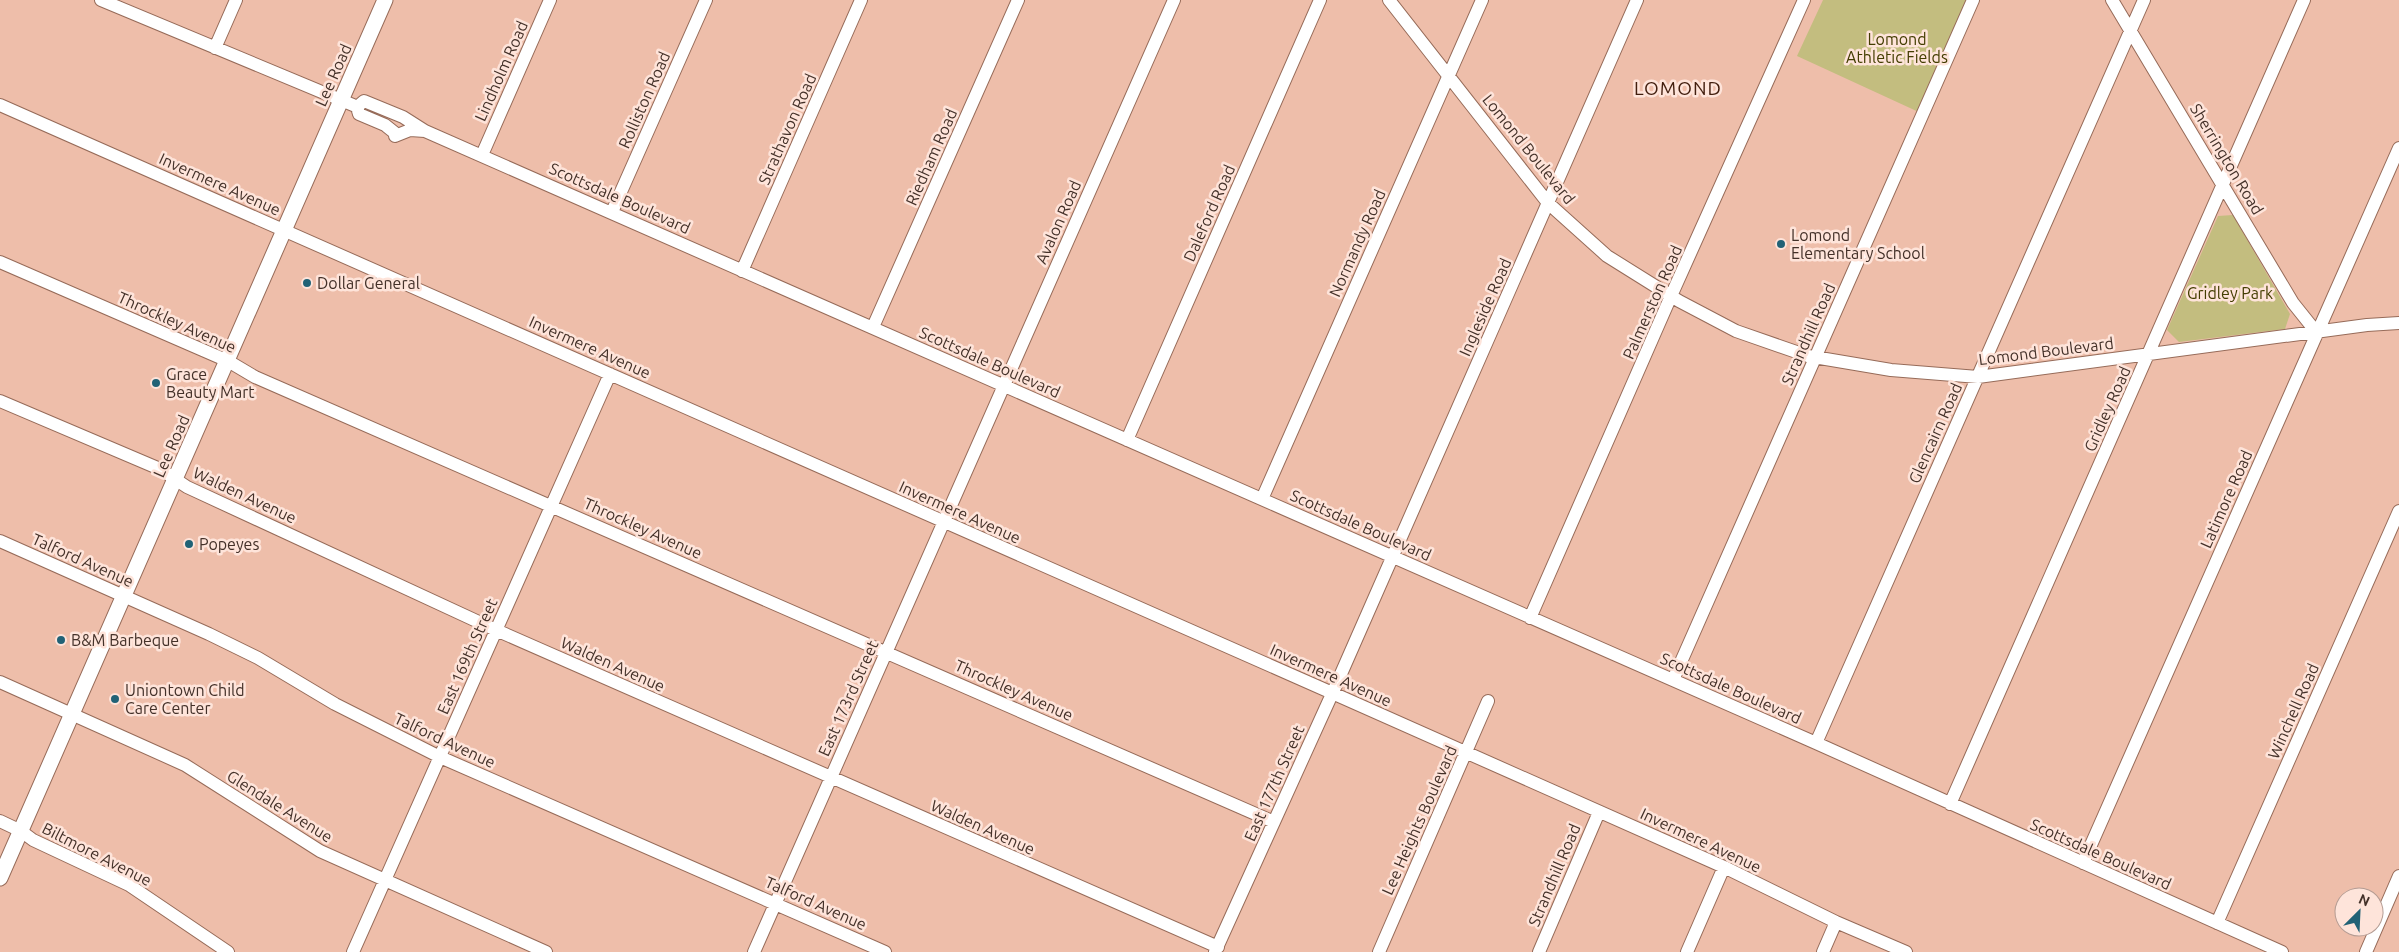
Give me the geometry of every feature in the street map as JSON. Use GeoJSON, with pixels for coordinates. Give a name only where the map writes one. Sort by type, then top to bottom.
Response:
{"type":"FeatureCollection","features":[{"type":"Feature","properties":{"kind":"main road","name":"Lee Road"},"geometry":{"type":"LineString","coordinates":[[0,878],[385,0]]}},
{"type":"Feature","properties":{"kind":"street","name":"Scottsdale Boulevard"},"geometry":{"type":"LineString","coordinates":[[102,0],[357,107]]}},
{"type":"Feature","properties":{"kind":"street"},"geometry":{"type":"LineString","coordinates":[[215,48],[236,0]]}},
{"type":"Feature","properties":{"kind":"street","name":"Lindholm Road"},"geometry":{"type":"LineString","coordinates":[[482,155],[550,0]]}},
{"type":"Feature","properties":{"kind":"street","name":"Rolliston Road"},"geometry":{"type":"LineString","coordinates":[[612,212],[706,0]]}},
{"type":"Feature","properties":{"kind":"street","name":"Strathavon Road"},"geometry":{"type":"LineString","coordinates":[[742,271],[861,0]]}},
{"type":"Feature","properties":{"kind":"street","name":"Riedham Road"},"geometry":{"type":"LineString","coordinates":[[873,327],[1018,0]]}},
{"type":"Feature","properties":{"kind":"street","name":"Avalon Road"},"geometry":{"type":"LineString","coordinates":[[972,457],[1174,0]]}},
{"type":"Feature","properties":{"kind":"street","name":"Daleford Road"},"geometry":{"type":"LineString","coordinates":[[1127,440],[1320,0]]}},
{"type":"Feature","properties":{"kind":"street","name":"Lomond Boulevard"},"geometry":{"type":"LineString","coordinates":[[1389,0],[1548,203],[1607,256],[1671,296],[1736,331],[1816,356],[1891,370],[1978,377],[2367,325],[2399,323]]}},
{"type":"Feature","properties":{"kind":"street","name":"Normandy Road"},"geometry":{"type":"LineString","coordinates":[[1262,499],[1482,0]]}},
{"type":"Feature","properties":{"kind":"street","name":"Ingleside Road"},"geometry":{"type":"LineString","coordinates":[[1362,627],[1637,0]]}},
{"type":"Feature","properties":{"kind":"street","name":"Palmerston Road"},"geometry":{"type":"LineString","coordinates":[[1530,618],[1671,296],[1804,0]]}},
{"type":"Feature","properties":{"kind":"street","name":"Strandhill Road"},"geometry":{"type":"LineString","coordinates":[[1673,680],[1973,0]]}},
{"type":"Feature","properties":{"kind":"street","name":"Sherrington Road"},"geometry":{"type":"LineString","coordinates":[[2112,0],[2293,303],[2317,333]]}},
{"type":"Feature","properties":{"kind":"street","name":"Glencairn Road"},"geometry":{"type":"LineString","coordinates":[[1816,743],[2144,0]]}},
{"type":"Feature","properties":{"kind":"street","name":"Gridley Road"},"geometry":{"type":"LineString","coordinates":[[1950,804],[2304,0]]}},
{"type":"Feature","properties":{"kind":"street","name":"Scottsdale Boulevard"},"geometry":{"type":"LineString","coordinates":[[357,107],[364,102],[403,117],[425,131],[1816,743],[2282,952]]}},
{"type":"Feature","properties":{"kind":"street","name":"Invermere Avenue"},"geometry":{"type":"LineString","coordinates":[[0,105],[1724,867],[1836,922],[1906,952]]}},
{"type":"Feature","properties":{"kind":"street","name":"Scottsdale Boulevard"},"geometry":{"type":"LineString","coordinates":[[357,107],[359,114],[385,124],[395,133],[395,136],[410,130],[425,131]]}},
{"type":"Feature","properties":{"kind":"street","name":"Latimore Road"},"geometry":{"type":"LineString","coordinates":[[2083,864],[2399,148]]}},
{"type":"Feature","properties":{"kind":"street","name":"Throckley Avenue"},"geometry":{"type":"LineString","coordinates":[[0,262],[228,361],[255,377],[1274,822]]}},
{"type":"Feature","properties":{"kind":"street","name":"East 169th Street"},"geometry":{"type":"LineString","coordinates":[[353,952],[610,374]]}},
{"type":"Feature","properties":{"kind":"street","name":"Walden Avenue"},"geometry":{"type":"LineString","coordinates":[[0,401],[160,469],[187,487],[496,630],[1216,950]]}},
{"type":"Feature","properties":{"kind":"street","name":"East 173rd Street"},"geometry":{"type":"LineString","coordinates":[[754,952],[972,457]]}},
{"type":"Feature","properties":{"kind":"street","name":"Winchell Road"},"geometry":{"type":"LineString","coordinates":[[2217,923],[2399,511]]}},
{"type":"Feature","properties":{"kind":"street","name":"Talford Avenue"},"geometry":{"type":"LineString","coordinates":[[0,541],[210,634],[258,658],[334,704],[440,757],[885,952]]}},
{"type":"Feature","properties":{"kind":"street","name":"East 177th Street"},"geometry":{"type":"LineString","coordinates":[[1216,950],[1362,627]]}},
{"type":"Feature","properties":{"kind":"street","name":"Glendale Avenue"},"geometry":{"type":"LineString","coordinates":[[0,682],[73,713],[185,766],[320,851],[546,952]]}},
{"type":"Feature","properties":{"kind":"street","name":"Lee Heights Boulevard"},"geometry":{"type":"LineString","coordinates":[[1379,952],[1488,701]]}},
{"type":"Feature","properties":{"kind":"street","name":"Strandhill Road"},"geometry":{"type":"LineString","coordinates":[[1539,952],[1599,812]]}},
{"type":"Feature","properties":{"kind":"street","name":"Biltmore Avenue"},"geometry":{"type":"LineString","coordinates":[[0,821],[21,831],[33,840],[129,885],[228,952]]}},
{"type":"Feature","properties":{"kind":"street"},"geometry":{"type":"LineString","coordinates":[[1687,952],[1724,867]]}},
{"type":"Feature","properties":{"kind":"street"},"geometry":{"type":"LineString","coordinates":[[2366,952],[2399,876]]}},
{"type":"Feature","properties":{"kind":"street"},"geometry":{"type":"LineString","coordinates":[[1822,952],[1836,922]]}},
{"type":"Feature","properties":{"kind":"green space","name":"Lomond Athletic Fields"},"geometry":{"type":"Polygon","coordinates":[[[1823,0],[1968,0],[1923,114],[1797,56],[1823,0]]]}},
{"type":"Feature","properties":{"kind":"green space","name":"Gridley Park"},"geometry":{"type":"Polygon","coordinates":[[[2233,215],[2290,314],[2285,329],[2179,342],[2167,330],[2218,216],[2233,215]]]}},
{"type":"Feature","properties":{"kind":"place","name":"Lomond Elementary School"},"geometry":{"type":"Point","coordinates":[1781,244]}},
{"type":"Feature","properties":{"kind":"place","name":"Dollar General"},"geometry":{"type":"Point","coordinates":[307,283]}},
{"type":"Feature","properties":{"kind":"place","name":"Grace Beauty Mart"},"geometry":{"type":"Point","coordinates":[156,383]}},
{"type":"Feature","properties":{"kind":"place","name":"Popeyes"},"geometry":{"type":"Point","coordinates":[189,544]}},
{"type":"Feature","properties":{"kind":"place","name":"B&M Barbeque"},"geometry":{"type":"Point","coordinates":[61,640]}},
{"type":"Feature","properties":{"kind":"place","name":"Uniontown Child Care Center"},"geometry":{"type":"Point","coordinates":[115,699]}},
{"type":"Feature","properties":{"kind":"district","name":"LOMOND"},"geometry":{"type":"Point","coordinates":[1678,88]}}]}
